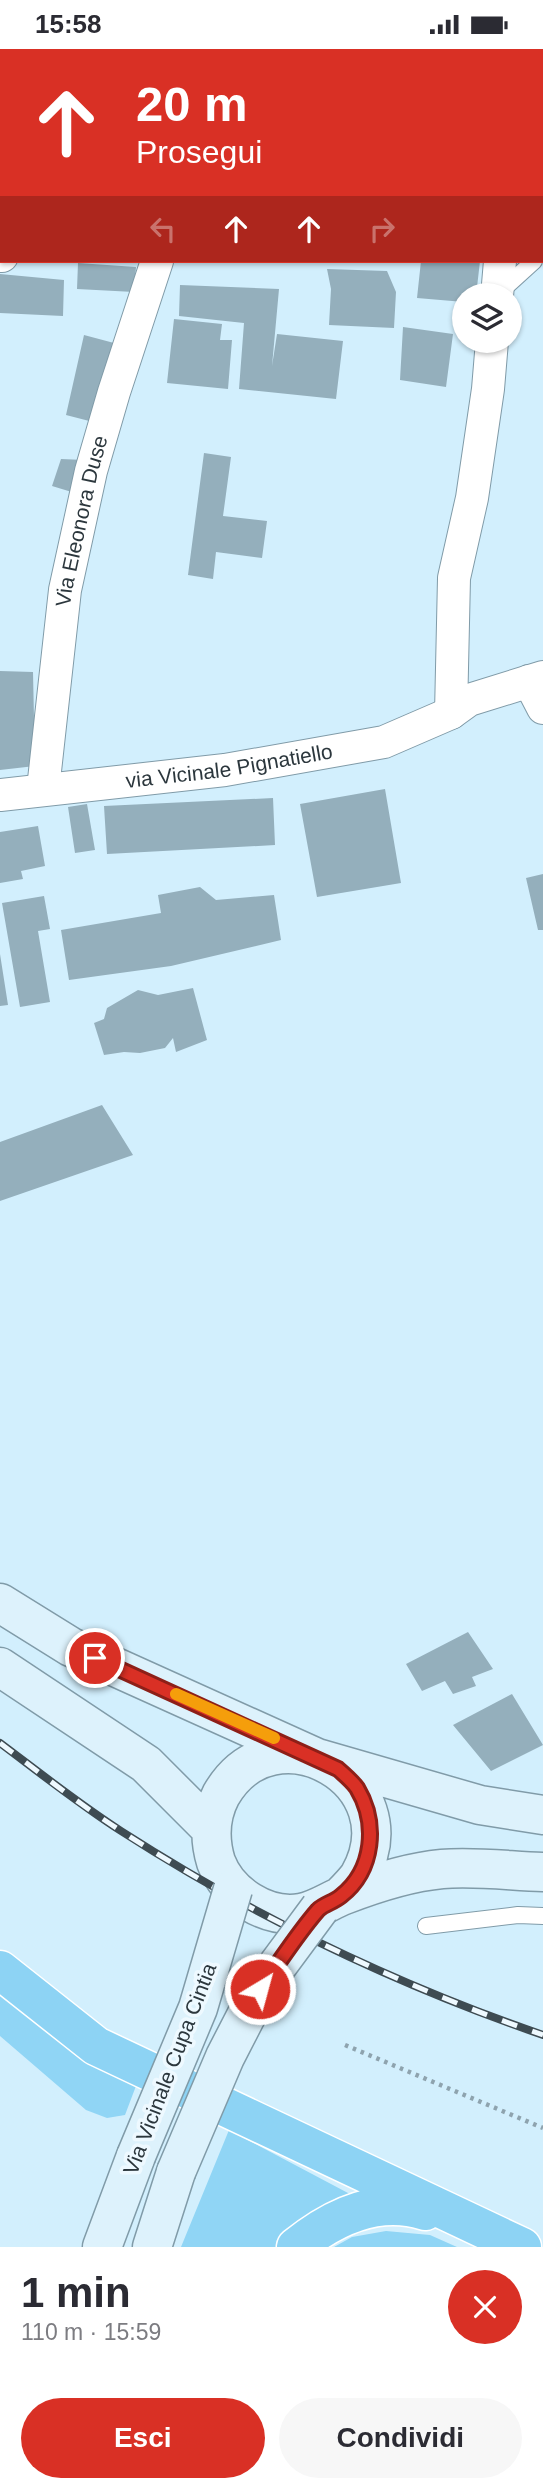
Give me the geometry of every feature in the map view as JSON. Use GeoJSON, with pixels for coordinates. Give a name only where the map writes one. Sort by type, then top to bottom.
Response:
{"type":"FeatureCollection","features":[{"type":"Feature","properties":{"kind":"highway"},"geometry":{"type":"LineString","coordinates":[[0,1971],[96,2046],[522,2247]]}},
{"type":"Feature","properties":{"kind":"highway"},"geometry":{"type":"LineString","coordinates":[[296,2247],[348,2215],[376,2206],[411,2207],[480,2229]]}},
{"type":"Feature","properties":{"kind":"main road"},"geometry":{"type":"LineString","coordinates":[[0,1603],[71,1647],[338,1769],[356,1786],[367,1808],[371,1832],[368,1856],[358,1878],[331,1902]]}},
{"type":"Feature","properties":{"kind":"main road"},"geometry":{"type":"LineString","coordinates":[[0,1667],[146,1764],[211,1829]]}},
{"type":"Feature","properties":{"kind":"main road"},"geometry":{"type":"LineString","coordinates":[[543,1815],[480,1805],[293,1753],[268,1757],[246,1767],[228,1784],[216,1805],[211,1829],[212,1850],[216,1861],[233,1889],[251,1903],[274,1912],[297,1913],[386,1881],[443,1869],[543,1872]]}},
{"type":"Feature","properties":{"kind":"main road","name":"Via Vicinale Cupa Cintia"},"geometry":{"type":"LineString","coordinates":[[102,2247],[135,2156],[198,2008],[233,1889]]}},
{"type":"Feature","properties":{"kind":"main road","name":"Via Vicinale Cupa Cintia"},"geometry":{"type":"LineString","coordinates":[[152,2247],[176,2172],[225,2057],[260,1989],[331,1902]]}},
{"type":"Feature","properties":{"kind":"street","name":"Via Eleonora Duse"},"geometry":{"type":"LineString","coordinates":[[43,789],[68,577],[95,457],[156,263]]}},
{"type":"Feature","properties":{"kind":"street"},"geometry":{"type":"LineString","coordinates":[[498,283],[500,263]]}},
{"type":"Feature","properties":{"kind":"street"},"geometry":{"type":"LineString","coordinates":[[452,713],[454,578],[472,498],[491,353]]}},
{"type":"Feature","properties":{"kind":"street","name":"via Vicinale Pignatiello"},"geometry":{"type":"LineString","coordinates":[[0,795],[225,770],[384,742],[452,713],[469,701],[538,689]]}},
{"type":"Feature","properties":{"kind":"lane"},"geometry":{"type":"LineString","coordinates":[[510,283],[532,263]]}},
{"type":"Feature","properties":{"kind":"lane"},"geometry":{"type":"LineString","coordinates":[[426,1926],[518,1915],[543,1916]]}},
{"type":"Feature","properties":{"kind":"path"},"geometry":{"type":"LineString","coordinates":[[345,2045],[543,2128]]}},
{"type":"Feature","properties":{"kind":"shaded area"},"geometry":{"type":"Polygon","coordinates":[[[0,1986],[139,2078],[125,2115],[107,2118],[86,2110],[0,2036],[0,1986]]]}},
{"type":"Feature","properties":{"kind":"shaded area"},"geometry":{"type":"Polygon","coordinates":[[[229,2130],[365,2202],[305,2225],[276,2247],[181,2247],[229,2130]]]}},
{"type":"Feature","properties":{"kind":"shaded area"},"geometry":{"type":"Polygon","coordinates":[[[386,2231],[430,2235],[457,2247],[334,2247],[352,2237],[386,2231]]]}},
{"type":"Feature","properties":{"kind":"building"},"geometry":{"type":"Polygon","coordinates":[[[78,263],[136,267],[134,292],[77,289],[78,263]]]}},
{"type":"Feature","properties":{"kind":"building"},"geometry":{"type":"Polygon","coordinates":[[[421,263],[480,263],[477,283],[452,283],[452,301],[417,298],[421,263]]]}},
{"type":"Feature","properties":{"kind":"building"},"geometry":{"type":"Polygon","coordinates":[[[327,269],[387,271],[396,292],[394,328],[329,325],[331,289],[327,269]]]}},
{"type":"Feature","properties":{"kind":"building"},"geometry":{"type":"Polygon","coordinates":[[[0,274],[64,280],[63,316],[0,313],[0,274]]]}},
{"type":"Feature","properties":{"kind":"building"},"geometry":{"type":"Polygon","coordinates":[[[180,285],[279,289],[272,366],[277,334],[343,341],[336,399],[239,389],[244,323],[179,316],[180,285]]]}},
{"type":"Feature","properties":{"kind":"building"},"geometry":{"type":"Polygon","coordinates":[[[174,319],[222,324],[220,340],[232,340],[228,389],[167,383],[174,319]]]}},
{"type":"Feature","properties":{"kind":"building"},"geometry":{"type":"Polygon","coordinates":[[[403,327],[452,334],[446,387],[400,380],[403,327]]]}},
{"type":"Feature","properties":{"kind":"building"},"geometry":{"type":"Polygon","coordinates":[[[84,335],[114,343],[97,423],[66,415],[84,335]]]}},
{"type":"Feature","properties":{"kind":"building"},"geometry":{"type":"Polygon","coordinates":[[[204,453],[231,457],[223,516],[267,521],[262,558],[216,552],[213,579],[188,575],[204,453]]]}},
{"type":"Feature","properties":{"kind":"building"},"geometry":{"type":"Polygon","coordinates":[[[61,459],[84,460],[75,493],[52,486],[61,459]]]}},
{"type":"Feature","properties":{"kind":"building"},"geometry":{"type":"Polygon","coordinates":[[[0,671],[33,672],[35,766],[0,770],[0,671]]]}},
{"type":"Feature","properties":{"kind":"building"},"geometry":{"type":"Polygon","coordinates":[[[385,789],[401,883],[317,897],[300,804],[385,789]]]}},
{"type":"Feature","properties":{"kind":"building"},"geometry":{"type":"Polygon","coordinates":[[[273,798],[275,845],[107,854],[104,806],[273,798]]]}},
{"type":"Feature","properties":{"kind":"building"},"geometry":{"type":"Polygon","coordinates":[[[87,804],[95,850],[75,853],[68,807],[87,804]]]}},
{"type":"Feature","properties":{"kind":"building"},"geometry":{"type":"Polygon","coordinates":[[[38,826],[45,866],[21,871],[23,879],[0,883],[0,832],[38,826]]]}},
{"type":"Feature","properties":{"kind":"building"},"geometry":{"type":"Polygon","coordinates":[[[543,874],[543,930],[538,930],[526,878],[543,874]]]}},
{"type":"Feature","properties":{"kind":"building"},"geometry":{"type":"Polygon","coordinates":[[[200,887],[216,900],[274,895],[281,940],[171,966],[69,980],[61,930],[161,913],[158,895],[200,887]]]}},
{"type":"Feature","properties":{"kind":"building"},"geometry":{"type":"Polygon","coordinates":[[[44,896],[50,929],[38,931],[50,1002],[20,1007],[2,903],[44,896]]]}},
{"type":"Feature","properties":{"kind":"building"},"geometry":{"type":"Polygon","coordinates":[[[0,954],[8,1005],[0,1006],[0,954]]]}},
{"type":"Feature","properties":{"kind":"building"},"geometry":{"type":"Polygon","coordinates":[[[193,988],[207,1040],[176,1052],[173,1038],[165,1048],[140,1053],[104,1055],[94,1023],[104,1019],[107,1008],[138,990],[158,995],[193,988]]]}},
{"type":"Feature","properties":{"kind":"building"},"geometry":{"type":"Polygon","coordinates":[[[102,1105],[133,1155],[0,1201],[0,1142],[102,1105]]]}},
{"type":"Feature","properties":{"kind":"building"},"geometry":{"type":"Polygon","coordinates":[[[468,1632],[493,1669],[472,1677],[476,1686],[453,1694],[445,1681],[422,1691],[406,1664],[468,1632]]]}},
{"type":"Feature","properties":{"kind":"building"},"geometry":{"type":"Polygon","coordinates":[[[512,1694],[543,1745],[491,1771],[453,1725],[512,1694]]]}},
{"type":"Feature","properties":{"kind":"railway"},"geometry":{"type":"LineString","coordinates":[[0,1743],[121,1831],[222,1892],[379,1970],[433,1994],[543,2035]]}},
{"type":"Feature","properties":{"kind":"slow traffic"},"geometry":{"type":"LineString","coordinates":[[176,1694],[274,1738]]}},
{"type":"Feature","properties":{"kind":"route"},"geometry":{"type":"LineString","coordinates":[[95,1658],[338,1769],[356,1786],[367,1808],[371,1832],[368,1856],[358,1878],[341,1896],[320,1908],[260,1989]]}}]}
